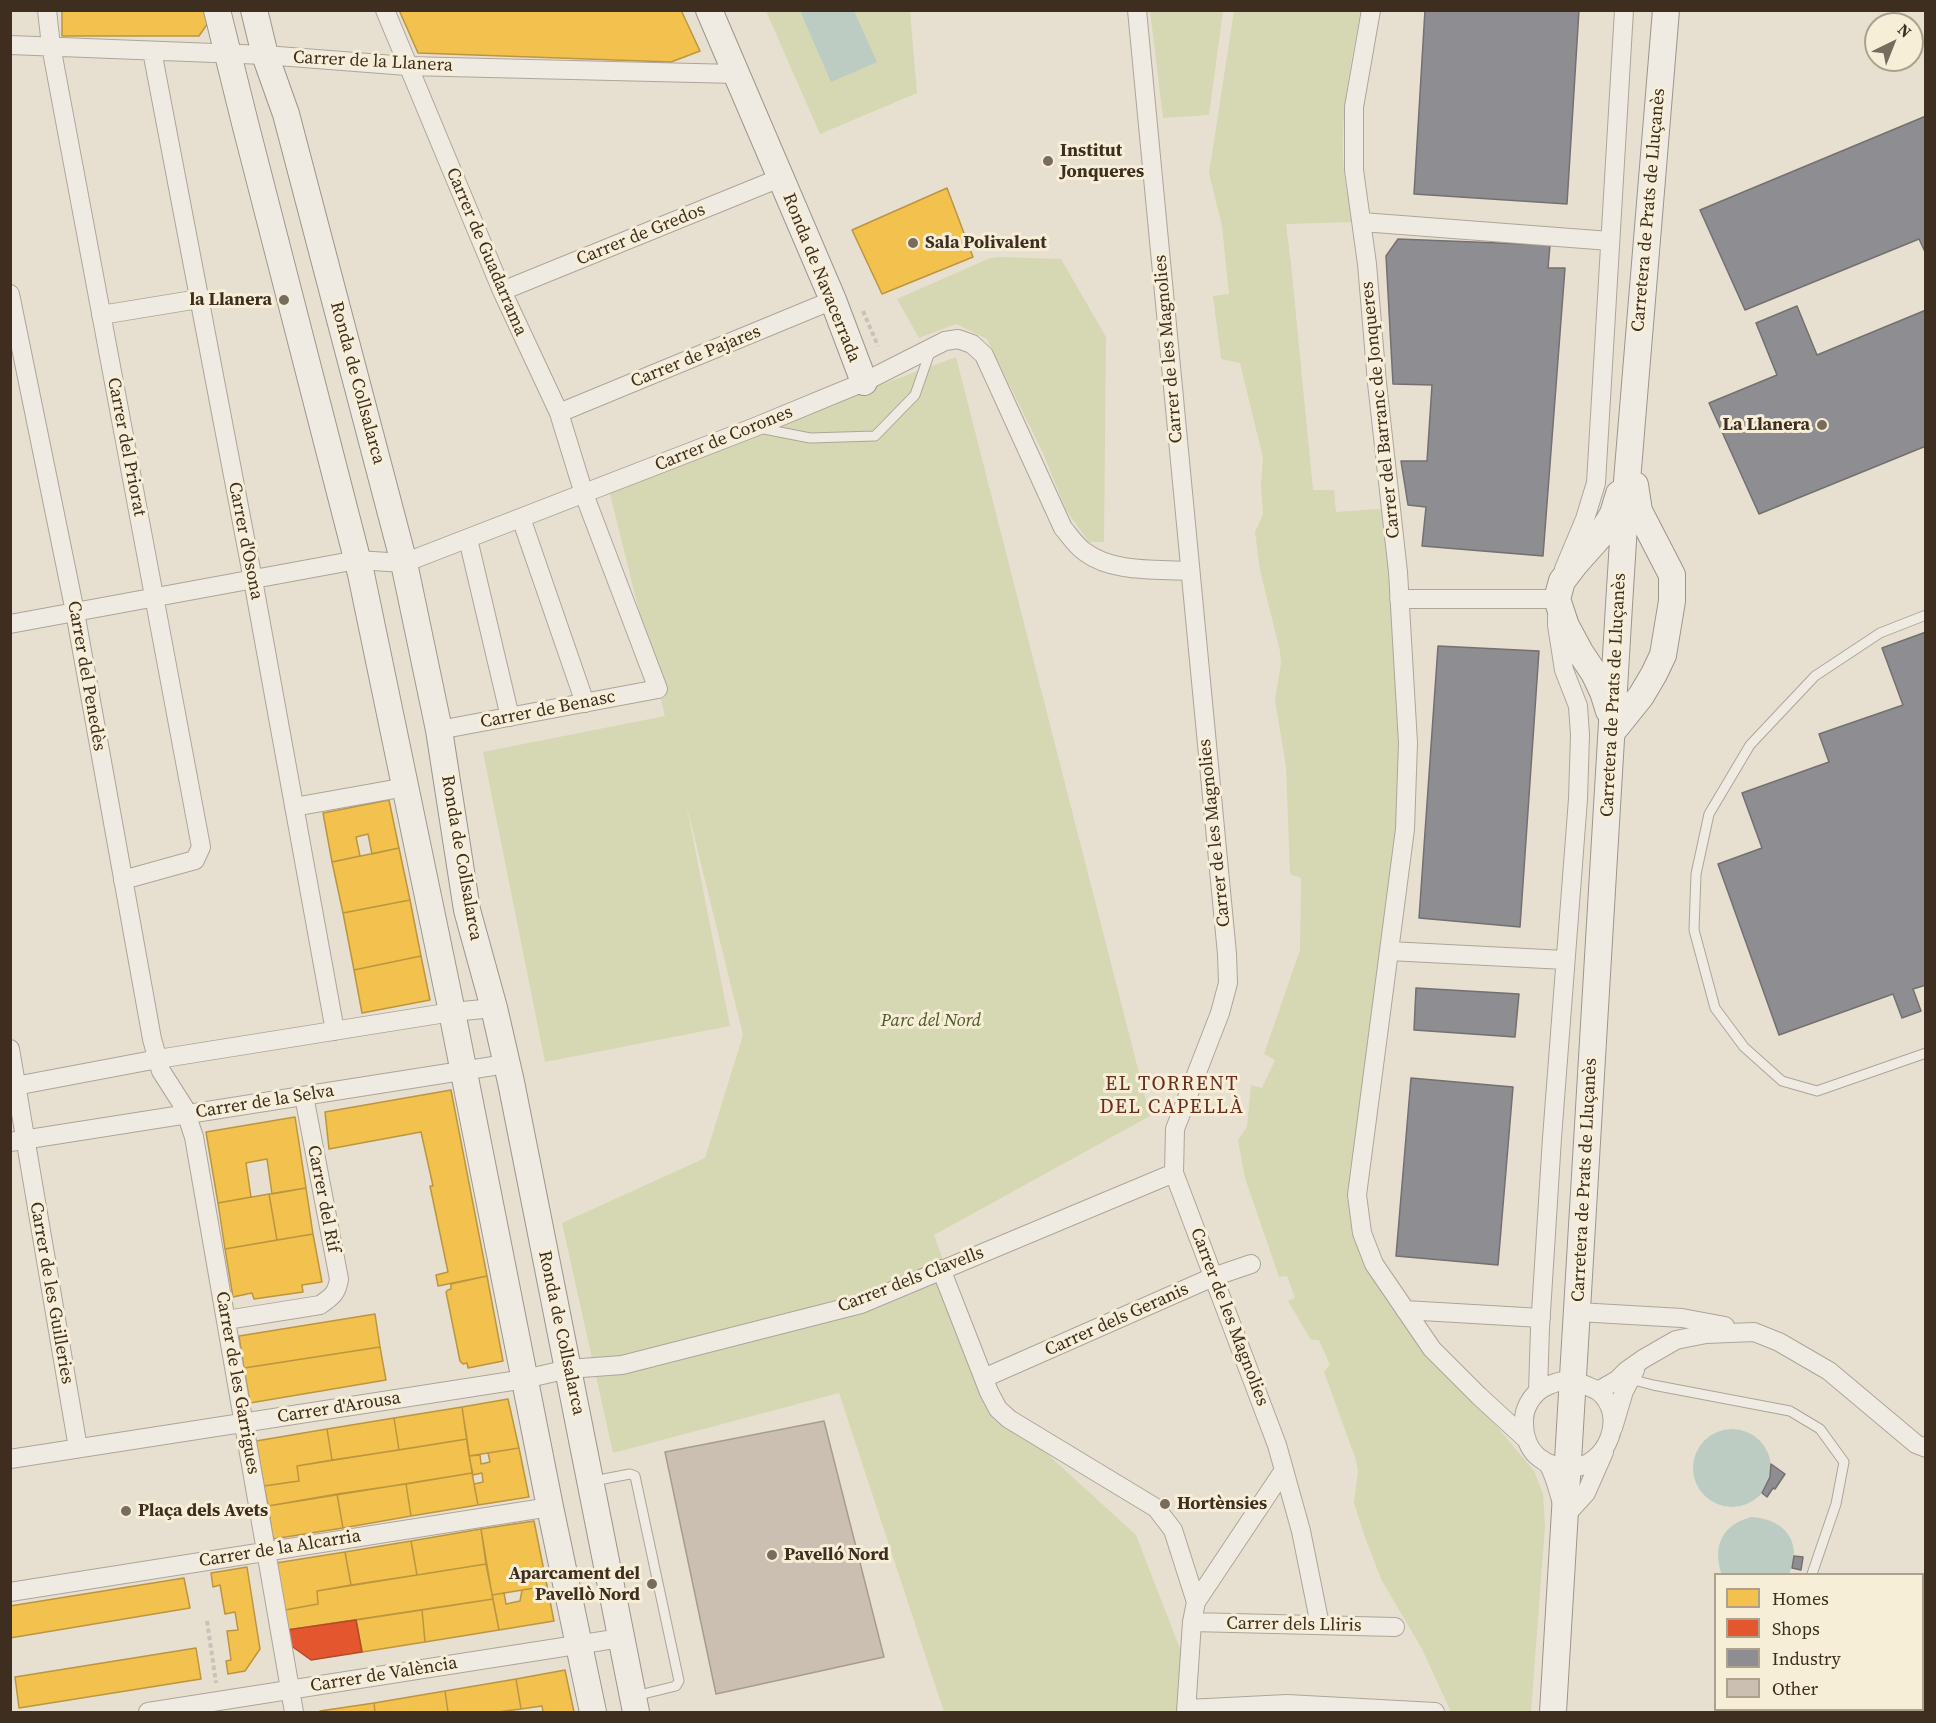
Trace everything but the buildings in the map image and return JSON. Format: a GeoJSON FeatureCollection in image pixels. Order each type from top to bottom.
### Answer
{"type":"FeatureCollection","features":[{"type":"Feature","properties":{"kind":"street","name":"Carrer del Priorat"},"geometry":{"type":"LineString","coordinates":[[47,10],[51,46],[201,847],[195,860],[123,880]]}},
{"type":"Feature","properties":{"kind":"street","name":"Ronda de Collsalarca"},"geometry":{"type":"LineString","coordinates":[[217,10],[357,560],[406,787],[593,1713]]}},
{"type":"Feature","properties":{"kind":"street","name":"Ronda de Collsalarca"},"geometry":{"type":"LineString","coordinates":[[254,10],[265,56],[286,114],[404,562],[439,730],[467,910],[494,1008],[506,1064],[634,1704]]}},
{"type":"Feature","properties":{"kind":"street","name":"Carrer de Guadarrama"},"geometry":{"type":"LineString","coordinates":[[385,10],[502,291],[559,413],[584,494]]}},
{"type":"Feature","properties":{"kind":"street","name":"Ronda de Navacerrada"},"geometry":{"type":"LineString","coordinates":[[709,10],[833,300],[864,382],[945,341],[958,339],[972,344],[984,355],[1063,528],[1085,552],[1104,562],[1128,567],[1189,571]]}},
{"type":"Feature","properties":{"kind":"street","name":"Carrer de les Magnolies"},"geometry":{"type":"LineString","coordinates":[[1137,10],[1228,983],[1220,1013],[1175,1129],[1174,1173],[1277,1445],[1301,1531],[1320,1625]]}},
{"type":"Feature","properties":{"kind":"street","name":"Carrer del Barranc de Jonqueres"},"geometry":{"type":"LineString","coordinates":[[1371,10],[1354,107],[1354,170],[1367,264],[1399,599],[1408,743],[1405,829],[1357,1196],[1362,1233],[1374,1264],[1432,1349],[1527,1440]]}},
{"type":"Feature","properties":{"kind":"street","name":"Carretera de Prats de Lluçanès"},"geometry":{"type":"LineString","coordinates":[[1527,1440],[1525,1412],[1538,1391],[1552,1138],[1578,799],[1580,735],[1578,706],[1564,670],[1557,624],[1557,583],[1585,519],[1596,483],[1624,10]]}},
{"type":"Feature","properties":{"kind":"street","name":"Carretera de Prats de Lluçanès"},"geometry":{"type":"LineString","coordinates":[[1553,1713],[1565,1516],[1558,1466],[1573,1380],[1629,456],[1666,10]]}},
{"type":"Feature","properties":{"kind":"street","name":"Carrer de la Llanera"},"geometry":{"type":"LineString","coordinates":[[10,45],[229,54],[407,66],[736,74]]}},
{"type":"Feature","properties":{"kind":"street","name":"Carrer d'Osona"},"geometry":{"type":"LineString","coordinates":[[152,51],[253,579],[335,1031]]}},
{"type":"Feature","properties":{"kind":"street","name":"Carrer de Gredos"},"geometry":{"type":"LineString","coordinates":[[502,291],[780,178]]}},
{"type":"Feature","properties":{"kind":"street"},"geometry":{"type":"LineString","coordinates":[[1362,222],[1611,241]]}},
{"type":"Feature","properties":{"kind":"street","name":"Carrer del Penedès"},"geometry":{"type":"LineString","coordinates":[[10,294],[18,369],[75,612],[152,1039],[158,1059]]}},
{"type":"Feature","properties":{"kind":"street"},"geometry":{"type":"LineString","coordinates":[[101,315],[199,299]]}},
{"type":"Feature","properties":{"kind":"street","name":"Carrer de Pajares"},"geometry":{"type":"LineString","coordinates":[[559,413],[833,300]]}},
{"type":"Feature","properties":{"kind":"street","name":"Carrer de Corones"},"geometry":{"type":"LineString","coordinates":[[404,562],[755,428],[864,382]]}},
{"type":"Feature","properties":{"kind":"street"},"geometry":{"type":"LineString","coordinates":[[1612,732],[1610,713],[1603,692],[1566,626],[1557,599],[1562,581],[1599,537],[1613,514],[1629,456]]}},
{"type":"Feature","properties":{"kind":"street"},"geometry":{"type":"LineString","coordinates":[[1612,732],[1641,696],[1663,655],[1672,601],[1672,575],[1640,511],[1629,456]]}},
{"type":"Feature","properties":{"kind":"street","name":"Carrer de Benasc"},"geometry":{"type":"LineString","coordinates":[[439,730],[658,689],[584,494]]}},
{"type":"Feature","properties":{"kind":"street"},"geometry":{"type":"LineString","coordinates":[[521,519],[585,703]]}},
{"type":"Feature","properties":{"kind":"street"},"geometry":{"type":"LineString","coordinates":[[1575,564],[1608,539],[1624,534],[1639,539],[1667,564]]}},
{"type":"Feature","properties":{"kind":"street"},"geometry":{"type":"LineString","coordinates":[[468,539],[510,717]]}},
{"type":"Feature","properties":{"kind":"street"},"geometry":{"type":"LineString","coordinates":[[10,624],[357,560],[404,562]]}},
{"type":"Feature","properties":{"kind":"street"},"geometry":{"type":"LineString","coordinates":[[1399,599],[1557,599]]}},
{"type":"Feature","properties":{"kind":"street"},"geometry":{"type":"LineString","coordinates":[[294,807],[406,787]]}},
{"type":"Feature","properties":{"kind":"street"},"geometry":{"type":"LineString","coordinates":[[1389,951],[1565,960]]}},
{"type":"Feature","properties":{"kind":"street"},"geometry":{"type":"LineString","coordinates":[[13,1086],[158,1059],[452,1012],[494,1008]]}},
{"type":"Feature","properties":{"kind":"street","name":"Carrer de les Guilleries"},"geometry":{"type":"LineString","coordinates":[[10,1049],[17,1140],[78,1448]]}},
{"type":"Feature","properties":{"kind":"street","name":"Carrer de les Garrigues"},"geometry":{"type":"LineString","coordinates":[[158,1059],[161,1071],[173,1088],[186,1114],[194,1137],[294,1713]]}},
{"type":"Feature","properties":{"kind":"street","name":"Carrer de la Selva"},"geometry":{"type":"LineString","coordinates":[[17,1140],[506,1064]]}},
{"type":"Feature","properties":{"kind":"street","name":"Carrer del Rif"},"geometry":{"type":"LineString","coordinates":[[226,1320],[320,1305],[330,1299],[338,1289],[339,1279],[304,1096]]}},
{"type":"Feature","properties":{"kind":"street","name":"Carrer dels Clavells"},"geometry":{"type":"LineString","coordinates":[[525,1379],[568,1369],[622,1365],[861,1304],[1174,1173]]}},
{"type":"Feature","properties":{"kind":"street","name":"Carrer dels Geranis"},"geometry":{"type":"LineString","coordinates":[[984,1378],[1213,1277],[1251,1264]]}},
{"type":"Feature","properties":{"kind":"street"},"geometry":{"type":"LineString","coordinates":[[941,1269],[998,1409],[1009,1419],[1156,1508],[1173,1530],[1196,1602]]}},
{"type":"Feature","properties":{"kind":"street"},"geometry":{"type":"LineString","coordinates":[[1405,1310],[1541,1318]]}},
{"type":"Feature","properties":{"kind":"street"},"geometry":{"type":"LineString","coordinates":[[1578,1312],[1682,1318],[1754,1332],[1779,1342],[1829,1371],[1916,1444],[1926,1448]]}},
{"type":"Feature","properties":{"kind":"street"},"geometry":{"type":"LineString","coordinates":[[1598,1391],[1676,1340],[1706,1334],[1754,1332]]}},
{"type":"Feature","properties":{"kind":"street"},"geometry":{"type":"LineString","coordinates":[[1565,1516],[1586,1493],[1609,1441],[1624,1391],[1644,1359]]}},
{"type":"Feature","properties":{"kind":"street","name":"Carrer d'Arousa"},"geometry":{"type":"LineString","coordinates":[[10,1459],[525,1379]]}},
{"type":"Feature","properties":{"kind":"street"},"geometry":{"type":"LineString","coordinates":[[1527,1440],[1535,1454],[1558,1466],[1583,1466],[1596,1459],[1609,1441],[1612,1417],[1606,1401],[1598,1391],[1573,1380],[1554,1382],[1538,1391]]}},
{"type":"Feature","properties":{"kind":"street"},"geometry":{"type":"LineString","coordinates":[[1284,1470],[1196,1602],[1192,1622],[1187,1711],[1287,1704],[1327,1709],[1435,1712]]}},
{"type":"Feature","properties":{"kind":"street","name":"Carrer de la Alcarria"},"geometry":{"type":"LineString","coordinates":[[10,1592],[550,1507]]}},
{"type":"Feature","properties":{"kind":"street","name":"Carrer dels Lliris"},"geometry":{"type":"LineString","coordinates":[[1192,1622],[1395,1627]]}},
{"type":"Feature","properties":{"kind":"street","name":"Carrer de València"},"geometry":{"type":"LineString","coordinates":[[148,1713],[621,1638]]}},
{"type":"Feature","properties":{"kind":"lane"},"geometry":{"type":"LineString","coordinates":[[755,428],[810,438],[875,436],[915,395],[932,346]]}},
{"type":"Feature","properties":{"kind":"lane"},"geometry":{"type":"LineString","coordinates":[[1926,615],[1880,633],[1815,676],[1749,746],[1709,814],[1696,874],[1694,930],[1715,1008],[1744,1047],[1782,1081],[1817,1091],[1926,1053]]}},
{"type":"Feature","properties":{"kind":"lane"},"geometry":{"type":"LineString","coordinates":[[1630,1379],[1790,1411],[1820,1429],[1844,1462],[1836,1504],[1813,1573]]}},
{"type":"Feature","properties":{"kind":"lane"},"geometry":{"type":"LineString","coordinates":[[591,1482],[630,1474],[635,1476],[680,1681],[676,1686],[634,1704]]}},
{"type":"Feature","properties":{"kind":"path"},"geometry":{"type":"LineString","coordinates":[[207,1621],[218,1701]]}},
{"type":"Feature","properties":{"kind":"green space"},"geometry":{"type":"Polygon","coordinates":[[[766,11],[910,11],[917,93],[820,134],[766,11]]]}},
{"type":"Feature","properties":{"kind":"green space"},"geometry":{"type":"Polygon","coordinates":[[[1150,11],[1223,11],[1209,115],[1163,118],[1150,11]]]}},
{"type":"Feature","properties":{"kind":"green space"},"geometry":{"type":"Polygon","coordinates":[[[1234,11],[1361,11],[1349,74],[1343,138],[1345,181],[1353,222],[1286,224],[1313,490],[1334,490],[1336,512],[1391,508],[1408,743],[1362,1233],[1432,1349],[1534,1471],[1543,1493],[1545,1526],[1531,1712],[1451,1712],[1422,1649],[1381,1579],[1354,1503],[1358,1471],[1324,1372],[1330,1365],[1319,1340],[1311,1340],[1288,1301],[1295,1298],[1287,1276],[1279,1277],[1245,1178],[1238,1140],[1247,1127],[1251,1085],[1262,1088],[1275,1060],[1264,1054],[1300,950],[1301,878],[1290,874],[1286,767],[1275,700],[1281,663],[1280,651],[1260,570],[1255,532],[1263,515],[1261,484],[1263,458],[1240,363],[1221,359],[1213,296],[1229,294],[1222,226],[1209,173],[1234,11]]]}},
{"type":"Feature","properties":{"kind":"green space"},"geometry":{"type":"Polygon","coordinates":[[[990,258],[1061,259],[1106,337],[1104,542],[1089,542],[1066,510],[1043,453],[987,339],[956,324],[919,338],[897,299],[990,258]]]}},
{"type":"Feature","properties":{"kind":"green space","name":"Parc del Nord"},"geometry":{"type":"Polygon","coordinates":[[[956,357],[1150,1116],[934,1235],[998,1409],[1136,1535],[1189,1672],[1190,1712],[944,1712],[839,1393],[613,1453],[562,1223],[705,1158],[743,1035],[686,803],[730,1026],[545,1062],[483,752],[665,716],[608,486],[956,357]]]}},
{"type":"Feature","properties":{"kind":"shaded area"},"geometry":{"type":"Polygon","coordinates":[[[807,10],[854,11],[877,62],[831,82],[801,13],[807,10]]]}},
{"type":"Feature","properties":{"kind":"shaded area"},"geometry":{"type":"Polygon","coordinates":[[[1724,1429],[1740,1429],[1754,1435],[1765,1446],[1771,1460],[1771,1476],[1765,1490],[1754,1501],[1740,1507],[1724,1507],[1710,1501],[1699,1490],[1693,1476],[1693,1460],[1699,1446],[1710,1435],[1724,1429]]]}},
{"type":"Feature","properties":{"kind":"shaded area"},"geometry":{"type":"Polygon","coordinates":[[[1751,1517],[1763,1518],[1781,1527],[1788,1534],[1794,1552],[1789,1573],[1721,1573],[1719,1545],[1727,1531],[1751,1517]]]}},
{"type":"Feature","properties":{"kind":"place","name":"Institut Jonqueres"},"geometry":{"type":"Point","coordinates":[1048,161]}},
{"type":"Feature","properties":{"kind":"place","name":"Sala Polivalent"},"geometry":{"type":"Point","coordinates":[913,243]}},
{"type":"Feature","properties":{"kind":"place","name":"la Llanera"},"geometry":{"type":"Point","coordinates":[284,300]}},
{"type":"Feature","properties":{"kind":"place","name":"La Llanera"},"geometry":{"type":"Point","coordinates":[1822,425]}},
{"type":"Feature","properties":{"kind":"place","name":"Hortènsies"},"geometry":{"type":"Point","coordinates":[1165,1504]}},
{"type":"Feature","properties":{"kind":"place","name":"Plaça dels Avets"},"geometry":{"type":"Point","coordinates":[126,1511]}},
{"type":"Feature","properties":{"kind":"place","name":"Pavelló Nord"},"geometry":{"type":"Point","coordinates":[772,1555]}},
{"type":"Feature","properties":{"kind":"place","name":"Aparcament del Pavellò Nord"},"geometry":{"type":"Point","coordinates":[652,1584]}},
{"type":"Feature","properties":{"kind":"district","name":"EL TORRENT DEL CAPELLÀ"},"geometry":{"type":"Point","coordinates":[1172,1096]}}]}
